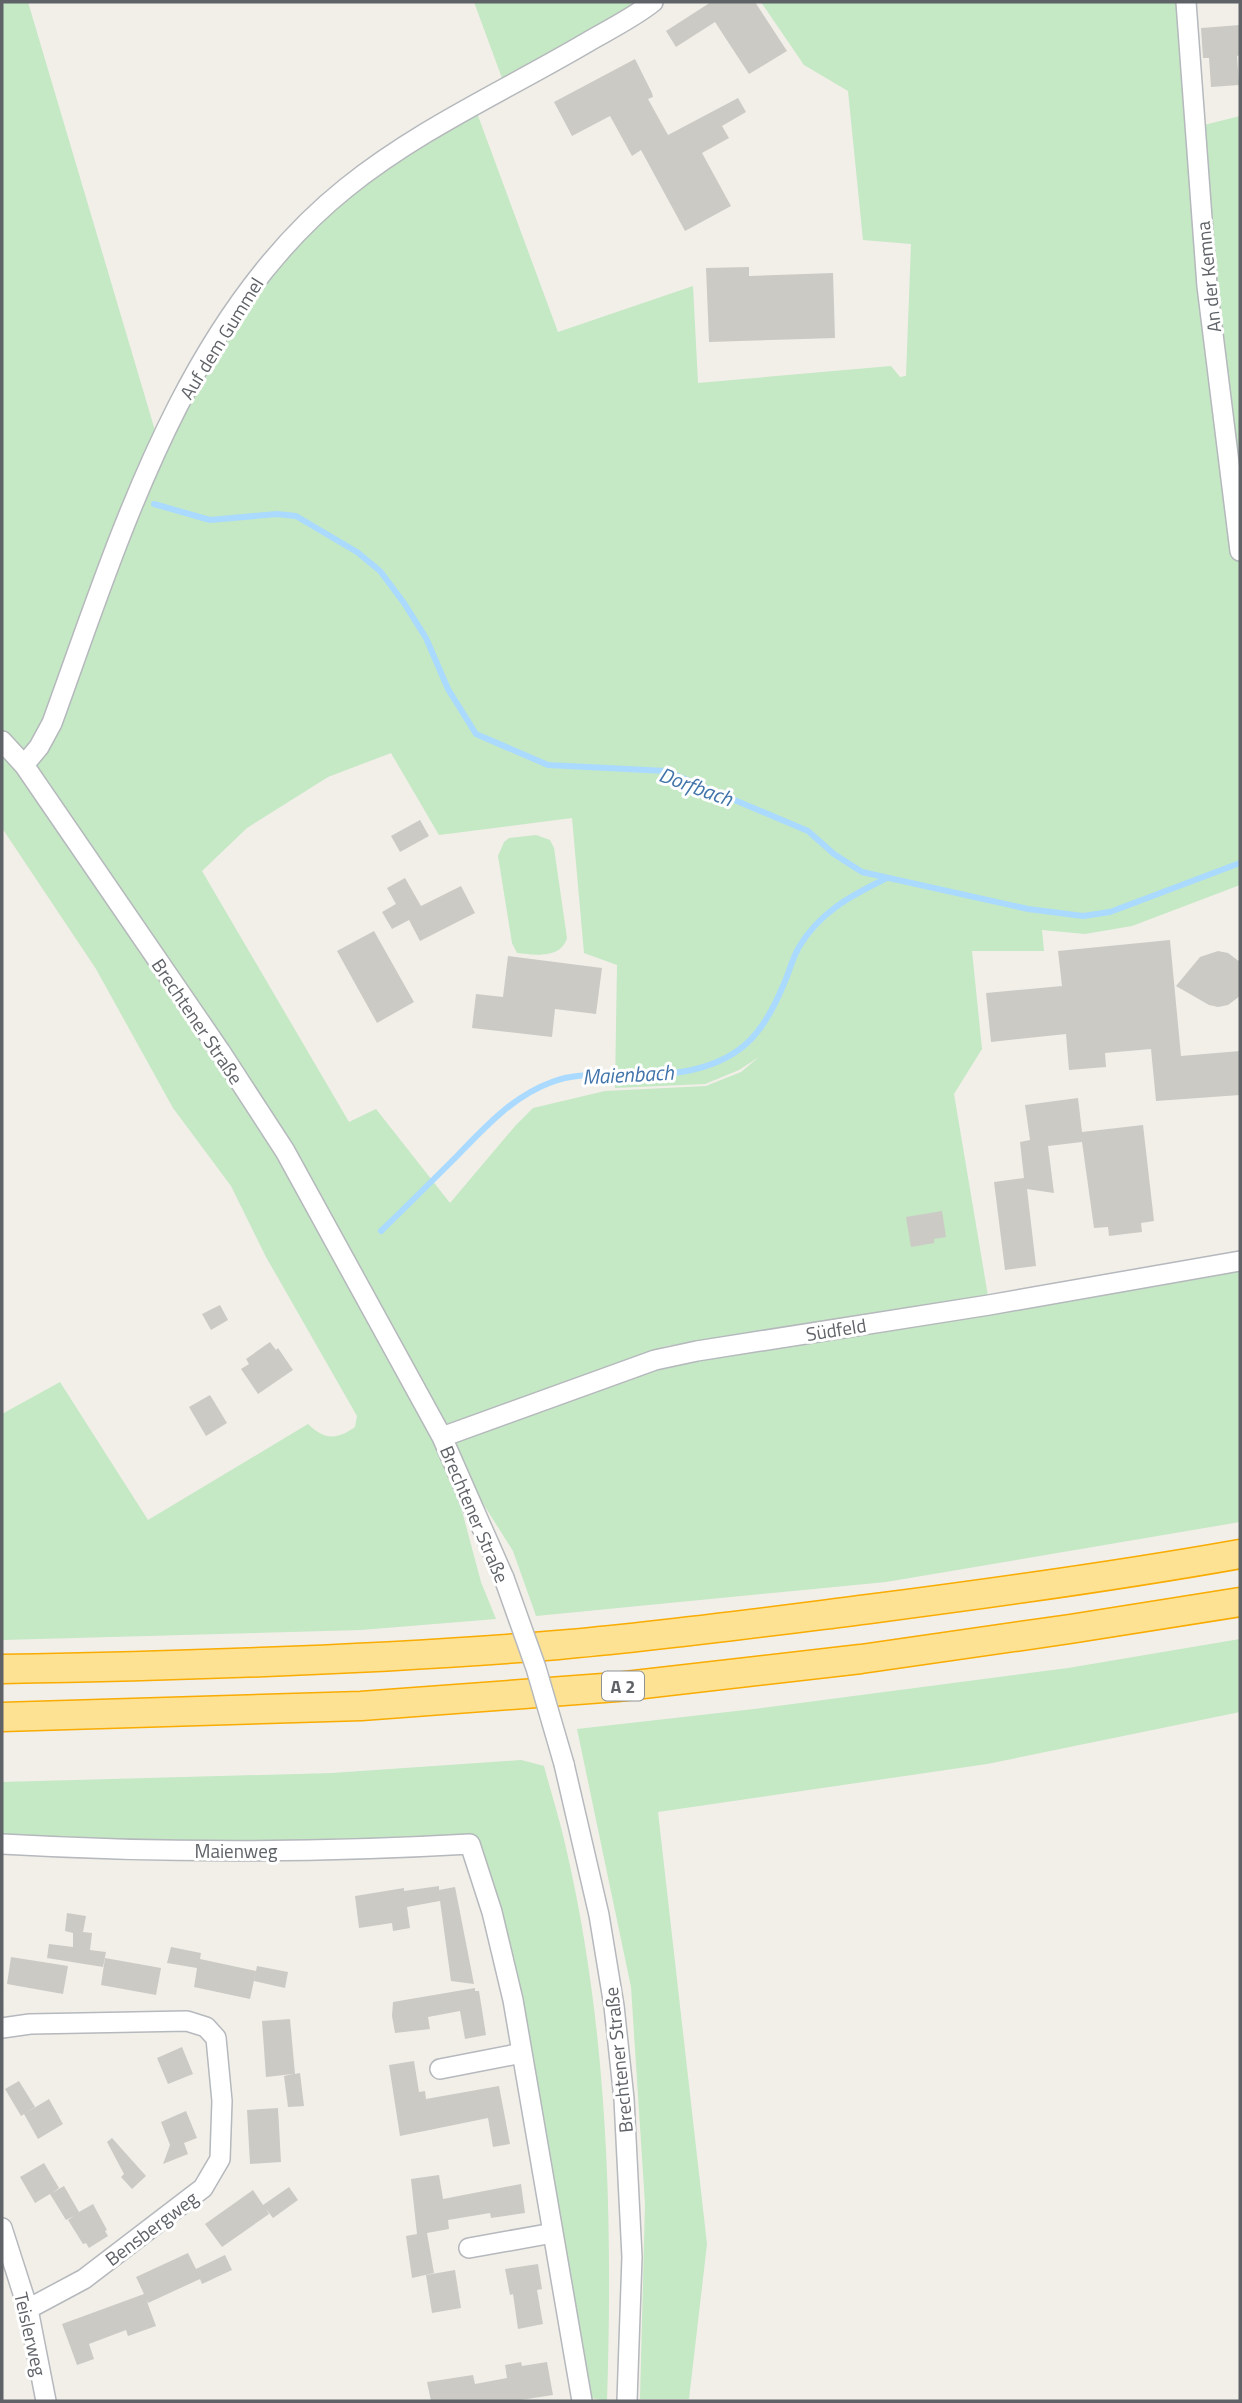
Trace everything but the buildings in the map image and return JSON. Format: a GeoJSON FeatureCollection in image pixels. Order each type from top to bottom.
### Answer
{"type":"FeatureCollection","features":[{"type":"Feature","properties":{"kind":"highway"},"geometry":{"type":"LineString","coordinates":[[2,1669],[258,1664],[559,1645],[962,1597],[1144,1572],[1240,1554]]}},
{"type":"Feature","properties":{"kind":"highway","name":"A 2"},"geometry":{"type":"LineString","coordinates":[[2,1717],[361,1706],[617,1687],[874,1657],[1240,1601]]}},
{"type":"Feature","properties":{"kind":"street","name":"Auf dem Gummel"},"geometry":{"type":"LineString","coordinates":[[23,765],[39,747],[52,723],[114,551],[160,445],[204,360],[235,308],[257,278],[284,247],[346,188],[402,148],[653,2]]}},
{"type":"Feature","properties":{"kind":"street","name":"An der Kemna"},"geometry":{"type":"LineString","coordinates":[[1186,2],[1207,286],[1240,551]]}},
{"type":"Feature","properties":{"kind":"street","name":"Brechtener Straße"},"geometry":{"type":"LineString","coordinates":[[2,741],[23,765],[220,1051],[285,1151],[442,1437],[504,1578],[536,1668],[564,1764],[599,1915],[614,2006],[624,2099],[632,2257],[627,2401]]}},
{"type":"Feature","properties":{"kind":"street","name":"Südfeld"},"geometry":{"type":"LineString","coordinates":[[442,1437],[655,1360],[1240,1261]]}},
{"type":"Feature","properties":{"kind":"street","name":"Maienweg"},"geometry":{"type":"LineString","coordinates":[[2,1843],[114,1850],[385,1849],[470,1844],[492,1912],[513,2000],[522,2053]]}},
{"type":"Feature","properties":{"kind":"street","name":"Bensbergweg"},"geometry":{"type":"LineString","coordinates":[[2,2028],[30,2024],[187,2021],[206,2028],[216,2038],[222,2101],[220,2160],[203,2188],[84,2279],[28,2309]]}},
{"type":"Feature","properties":{"kind":"street"},"geometry":{"type":"LineString","coordinates":[[440,2069],[522,2053],[582,2401]]}},
{"type":"Feature","properties":{"kind":"street","name":"Teislerweg"},"geometry":{"type":"LineString","coordinates":[[2,2228],[28,2309],[46,2401]]}},
{"type":"Feature","properties":{"kind":"street"},"geometry":{"type":"LineString","coordinates":[[469,2248],[553,2233]]}},
{"type":"Feature","properties":{"kind":"green space"},"geometry":{"type":"Polygon","coordinates":[[[2,2],[28,2],[159,444],[204,360],[316,216],[474,105],[558,332],[693,286],[698,383],[891,366],[900,377],[906,376],[911,244],[863,240],[848,91],[804,65],[761,2],[1186,2],[1196,127],[1240,116],[1240,885],[1132,926],[1085,934],[1042,930],[1044,951],[972,951],[982,1049],[954,1094],[989,1302],[666,1346],[455,1432],[655,1367],[1240,1270],[1240,1522],[886,1582],[536,1616],[513,1551],[443,1440],[481,1582],[496,1619],[361,1630],[2,1640],[2,1414],[60,1382],[148,1520],[308,1424],[320,1433],[336,1436],[355,1427],[357,1416],[266,1257],[231,1186],[173,1108],[96,969],[2,828],[2,2]],[[391,753],[328,777],[247,828],[202,871],[349,1122],[376,1109],[450,1203],[533,1108],[605,1091],[706,1086],[741,1072],[759,1057],[739,1070],[705,1084],[615,1088],[617,965],[584,953],[572,818],[439,835],[391,753]]]}},
{"type":"Feature","properties":{"kind":"green space"},"geometry":{"type":"Polygon","coordinates":[[[474,2],[653,2],[506,89],[474,2]]]}},
{"type":"Feature","properties":{"kind":"green space"},"geometry":{"type":"Polygon","coordinates":[[[536,835],[550,840],[554,848],[567,938],[564,945],[553,953],[539,955],[517,953],[512,943],[498,856],[504,842],[509,838],[536,835]]]}},
{"type":"Feature","properties":{"kind":"green space"},"geometry":{"type":"Polygon","coordinates":[[[1240,1639],[1240,1712],[987,1764],[658,1812],[707,2244],[689,2399],[640,2399],[645,2204],[631,1987],[577,1729],[1068,1668],[1240,1639]]]}},
{"type":"Feature","properties":{"kind":"green space"},"geometry":{"type":"Polygon","coordinates":[[[521,1760],[544,1766],[566,1848],[591,1985],[599,2054],[608,2192],[607,2401],[581,2396],[553,2233],[470,1844],[2,1844],[2,1782],[332,1773],[521,1760]]]}},
{"type":"Feature","properties":{"kind":"waterway","name":"Dorfbach"},"geometry":{"type":"LineString","coordinates":[[154,504],[210,520],[277,514],[296,516],[357,552],[380,571],[404,603],[426,638],[448,689],[476,734],[548,765],[666,771],[808,831],[834,854],[862,872],[1028,909],[1083,916],[1110,912],[1240,863]]}},
{"type":"Feature","properties":{"kind":"waterway","name":"Maienbach"},"geometry":{"type":"LineString","coordinates":[[381,1231],[489,1124],[512,1104],[538,1088],[575,1076],[684,1072],[701,1068],[732,1054],[746,1044],[763,1025],[797,952],[816,924],[848,899],[885,879]]}}]}
